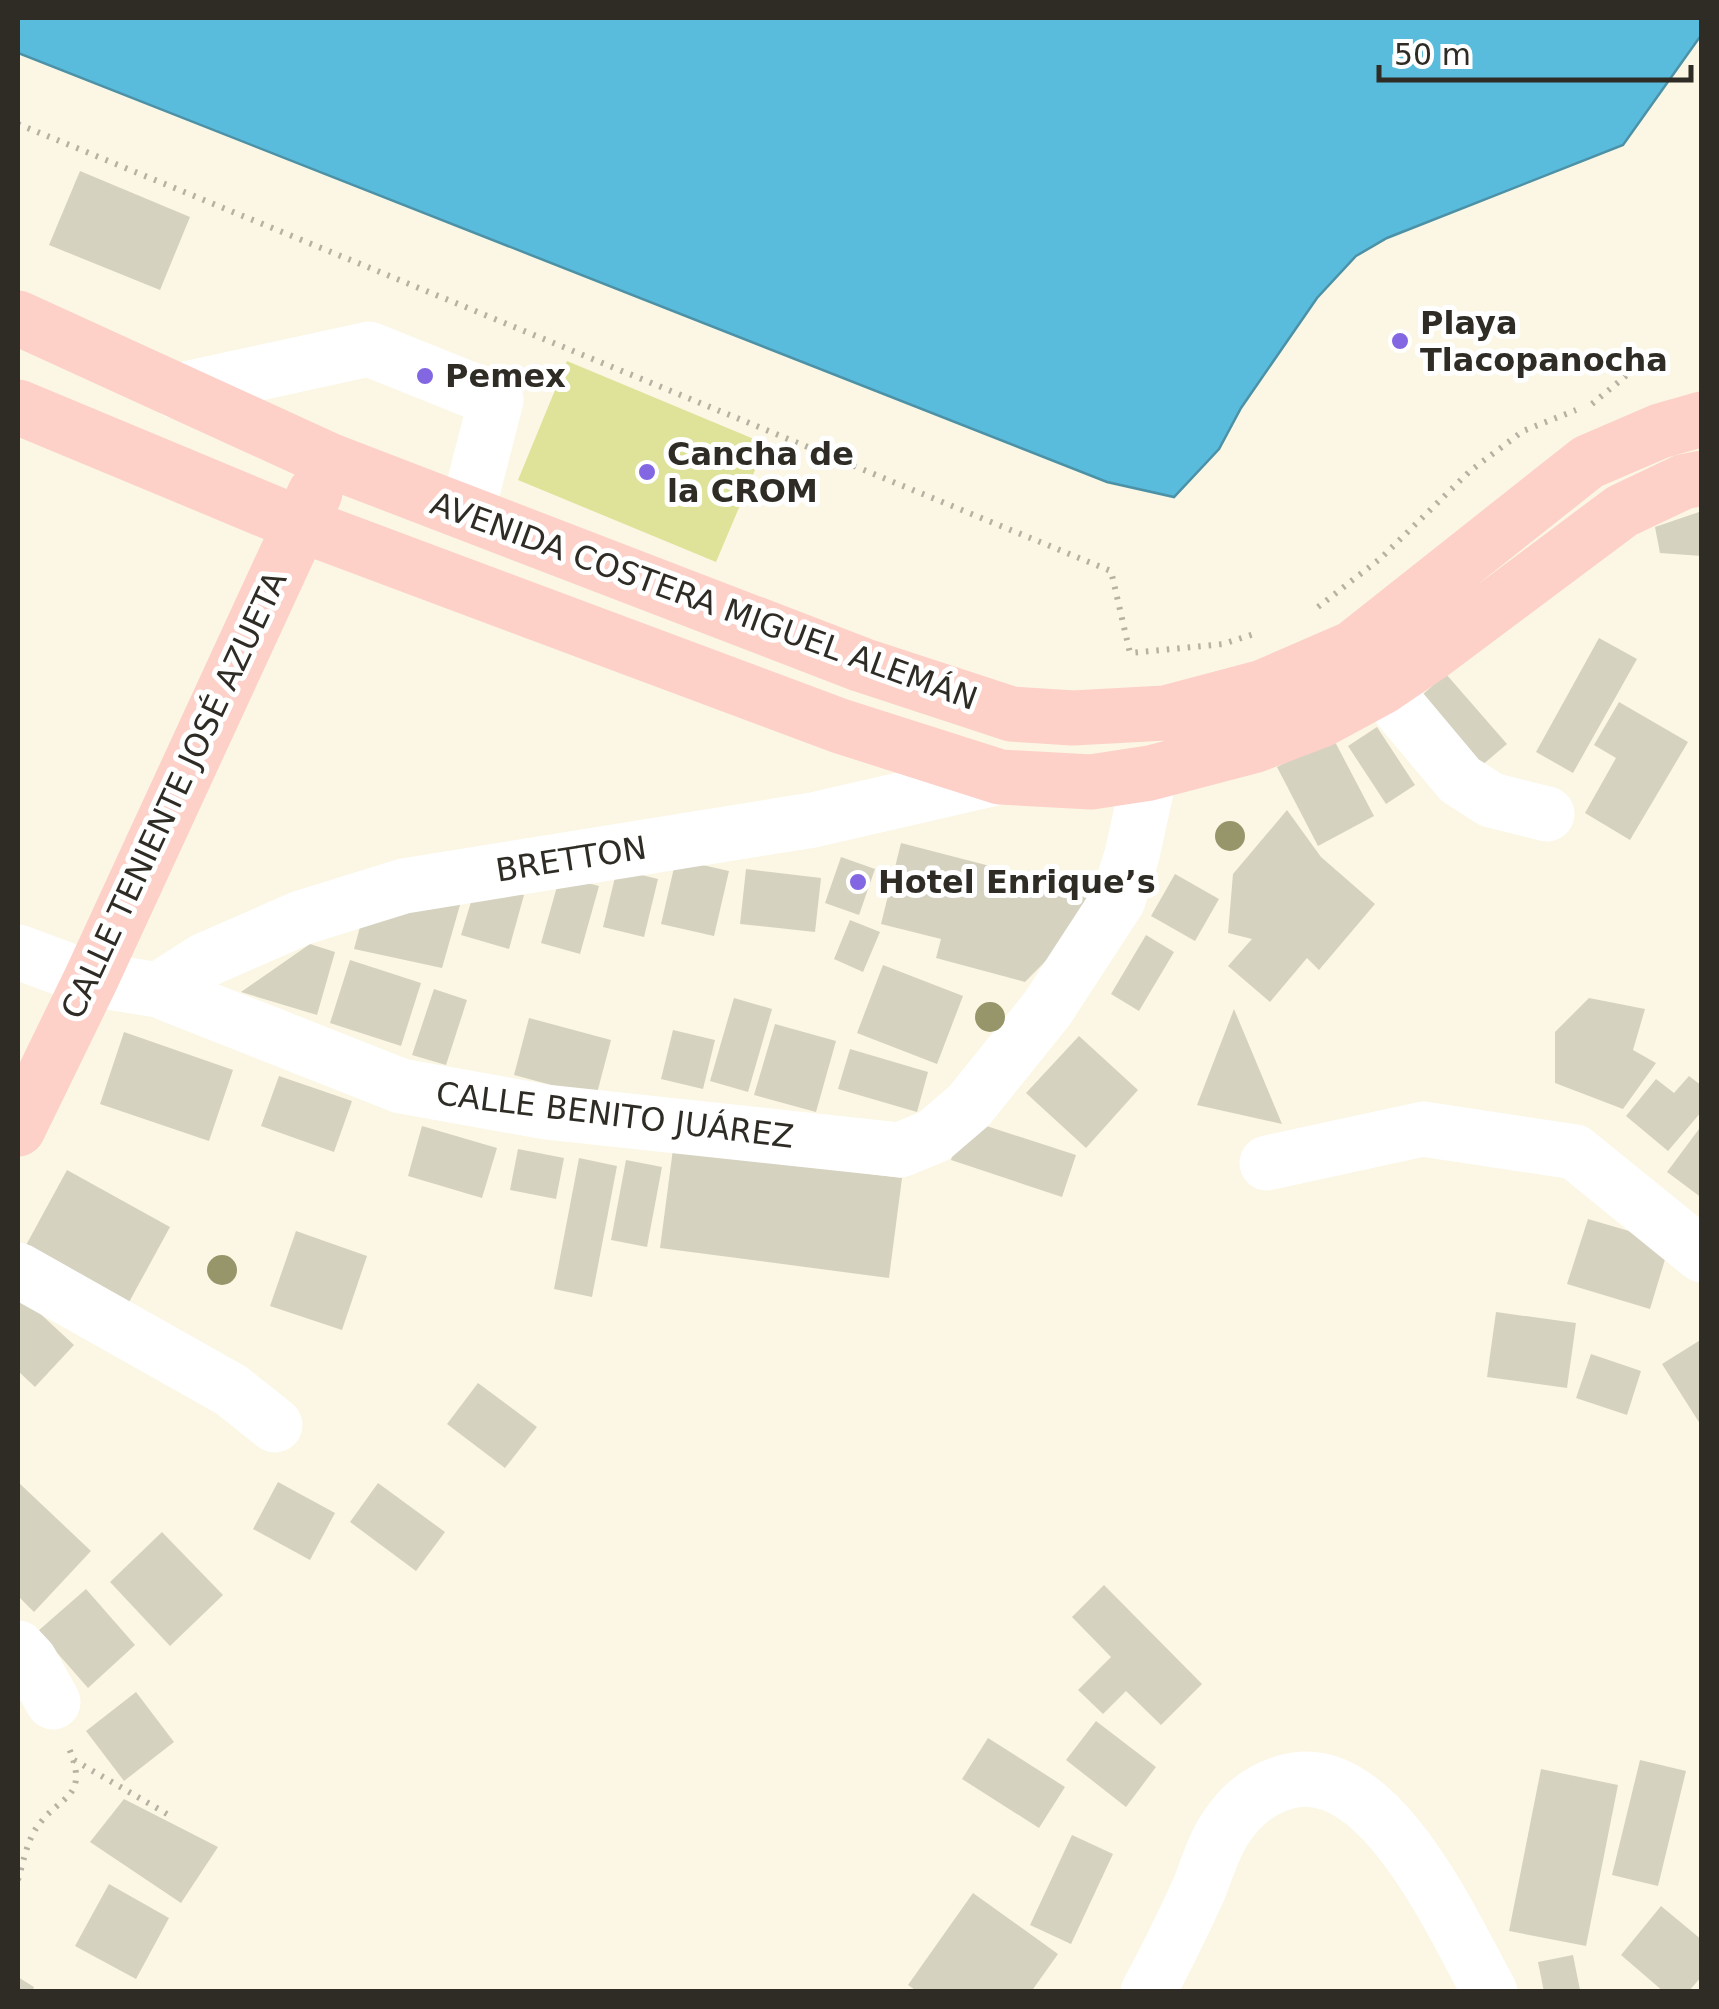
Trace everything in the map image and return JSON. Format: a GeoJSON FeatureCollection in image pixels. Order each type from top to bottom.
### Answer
{"type":"FeatureCollection","features":[{"type":"Feature","properties":{"kind":"main road","name":"AVENIDA COSTERA MIGUEL ALEMÁN"},"geometry":{"type":"LineString","coordinates":[[18,318],[330,462],[862,665],[1011,714],[1073,718],[1166,713],[1263,687],[1354,648],[1588,462],[1660,431],[1702,419]]}},
{"type":"Feature","properties":{"kind":"main road","name":"AVENIDA COSTERA MIGUEL ALEMÁN"},"geometry":{"type":"LineString","coordinates":[[18,408],[299,524],[840,726],[1000,777],[1090,782],[1150,773],[1253,746],[1322,720],[1382,687],[1622,512],[1683,482],[1702,478]]}},
{"type":"Feature","properties":{"kind":"main road","name":"CALLE TENIENTE JOSÉ AZUETA"},"geometry":{"type":"LineString","coordinates":[[18,1129],[330,462]]}},
{"type":"Feature","properties":{"kind":"street"},"geometry":{"type":"LineString","coordinates":[[176,391],[369,349],[496,400],[467,513]]}},
{"type":"Feature","properties":{"kind":"street"},"geometry":{"type":"LineString","coordinates":[[1382,687],[1460,780],[1491,800],[1547,814]]}},
{"type":"Feature","properties":{"kind":"street","name":"CALLE BENITO JUÁREZ"},"geometry":{"type":"LineString","coordinates":[[18,952],[91,979],[158,990],[401,1086],[546,1112],[900,1150],[934,1136],[969,1106],[1047,1009],[1118,900],[1150,773]]}},
{"type":"Feature","properties":{"kind":"street","name":"BRETTON"},"geometry":{"type":"LineString","coordinates":[[158,990],[203,961],[301,918],[404,886],[814,820],[1000,777]]}},
{"type":"Feature","properties":{"kind":"street"},"geometry":{"type":"LineString","coordinates":[[1266,1163],[1423,1129],[1575,1152],[1702,1255]]}},
{"type":"Feature","properties":{"kind":"street"},"geometry":{"type":"LineString","coordinates":[[18,1270],[231,1390],[275,1425]]}},
{"type":"Feature","properties":{"kind":"street"},"geometry":{"type":"LineString","coordinates":[[18,1648],[30,1661],[52,1702]]}},
{"type":"Feature","properties":{"kind":"street"},"geometry":{"type":"LineString","coordinates":[[1148,1992],[1188,1914],[1225,1828],[1246,1804],[1270,1787],[1295,1779],[1318,1778],[1346,1790],[1384,1820],[1420,1866],[1490,1992]]}},
{"type":"Feature","properties":{"kind":"path"},"geometry":{"type":"LineString","coordinates":[[18,124],[1111,572],[1130,653],[1222,644],[1272,628]]}},
{"type":"Feature","properties":{"kind":"path"},"geometry":{"type":"LineString","coordinates":[[1305,618],[1381,558],[1470,471],[1522,431],[1594,403],[1634,369]]}},
{"type":"Feature","properties":{"kind":"path"},"geometry":{"type":"LineString","coordinates":[[18,1880],[34,1830],[73,1790],[74,1760],[52,1702]]}},
{"type":"Feature","properties":{"kind":"path"},"geometry":{"type":"LineString","coordinates":[[74,1760],[167,1814]]}},
{"type":"Feature","properties":{"kind":"green space"},"geometry":{"type":"Polygon","coordinates":[[[567,361],[766,444],[716,562],[518,480],[567,361]]]}},
{"type":"Feature","properties":{"kind":"water"},"geometry":{"type":"Polygon","coordinates":[[[18,18],[1701,18],[1702,34],[1623,145],[1387,238],[1356,256],[1317,298],[1241,408],[1219,449],[1174,497],[1107,482],[18,53],[18,18]]]}},
{"type":"Feature","properties":{"kind":"building"},"geometry":{"type":"Polygon","coordinates":[[[80,171],[190,217],[160,290],[49,245],[80,171]]]}},
{"type":"Feature","properties":{"kind":"building"},"geometry":{"type":"Polygon","coordinates":[[[1702,511],[1702,556],[1660,553],[1655,527],[1702,511]]]}},
{"type":"Feature","properties":{"kind":"building"},"geometry":{"type":"Polygon","coordinates":[[[1599,638],[1637,659],[1573,773],[1536,752],[1599,638]]]}},
{"type":"Feature","properties":{"kind":"building"},"geometry":{"type":"Polygon","coordinates":[[[1446,674],[1507,744],[1474,772],[1414,702],[1446,674]]]}},
{"type":"Feature","properties":{"kind":"building"},"geometry":{"type":"Polygon","coordinates":[[[1619,702],[1688,742],[1630,840],[1585,813],[1616,758],[1594,745],[1619,702]]]}},
{"type":"Feature","properties":{"kind":"building"},"geometry":{"type":"Polygon","coordinates":[[[1377,727],[1415,785],[1386,804],[1348,746],[1377,727]]]}},
{"type":"Feature","properties":{"kind":"building"},"geometry":{"type":"Polygon","coordinates":[[[1333,738],[1374,816],[1318,846],[1277,767],[1333,738]]]}},
{"type":"Feature","properties":{"kind":"building"},"geometry":{"type":"Polygon","coordinates":[[[1287,810],[1321,857],[1375,904],[1319,970],[1307,958],[1270,1002],[1228,966],[1252,939],[1228,933],[1233,874],[1287,810]]]}},
{"type":"Feature","properties":{"kind":"building"},"geometry":{"type":"Polygon","coordinates":[[[901,843],[1021,874],[1096,885],[1088,918],[1025,982],[936,958],[941,939],[881,924],[901,843]]]}},
{"type":"Feature","properties":{"kind":"building"},"geometry":{"type":"Polygon","coordinates":[[[841,857],[875,869],[859,915],[825,903],[841,857]]]}},
{"type":"Feature","properties":{"kind":"building"},"geometry":{"type":"Polygon","coordinates":[[[676,859],[729,871],[714,936],[661,924],[676,859]]]}},
{"type":"Feature","properties":{"kind":"building"},"geometry":{"type":"Polygon","coordinates":[[[617,869],[658,879],[644,937],[603,927],[617,869]]]}},
{"type":"Feature","properties":{"kind":"building"},"geometry":{"type":"Polygon","coordinates":[[[746,869],[821,878],[815,932],[740,924],[746,869]]]}},
{"type":"Feature","properties":{"kind":"building"},"geometry":{"type":"Polygon","coordinates":[[[1175,874],[1219,899],[1195,941],[1151,916],[1175,874]]]}},
{"type":"Feature","properties":{"kind":"building"},"geometry":{"type":"Polygon","coordinates":[[[560,876],[599,886],[580,954],[541,943],[560,876]]]}},
{"type":"Feature","properties":{"kind":"building"},"geometry":{"type":"Polygon","coordinates":[[[477,882],[524,895],[509,949],[461,935],[477,882]]]}},
{"type":"Feature","properties":{"kind":"building"},"geometry":{"type":"Polygon","coordinates":[[[464,891],[442,968],[354,949],[364,912],[464,891]]]}},
{"type":"Feature","properties":{"kind":"building"},"geometry":{"type":"Polygon","coordinates":[[[850,920],[880,932],[863,972],[834,959],[850,920]]]}},
{"type":"Feature","properties":{"kind":"building"},"geometry":{"type":"Polygon","coordinates":[[[1146,935],[1174,952],[1139,1011],[1111,994],[1146,935]]]}},
{"type":"Feature","properties":{"kind":"building"},"geometry":{"type":"Polygon","coordinates":[[[310,944],[335,952],[317,1015],[241,992],[310,944]]]}},
{"type":"Feature","properties":{"kind":"building"},"geometry":{"type":"Polygon","coordinates":[[[350,960],[421,983],[401,1046],[330,1023],[350,960]]]}},
{"type":"Feature","properties":{"kind":"building"},"geometry":{"type":"Polygon","coordinates":[[[883,965],[963,996],[937,1064],[857,1033],[883,965]]]}},
{"type":"Feature","properties":{"kind":"building"},"geometry":{"type":"Polygon","coordinates":[[[434,989],[467,1000],[446,1065],[412,1055],[434,989]]]}},
{"type":"Feature","properties":{"kind":"building"},"geometry":{"type":"Polygon","coordinates":[[[734,998],[772,1009],[748,1092],[710,1081],[734,998]]]}},
{"type":"Feature","properties":{"kind":"building"},"geometry":{"type":"Polygon","coordinates":[[[1589,998],[1645,1009],[1633,1050],[1656,1063],[1623,1109],[1555,1083],[1555,1032],[1589,998]]]}},
{"type":"Feature","properties":{"kind":"building"},"geometry":{"type":"Polygon","coordinates":[[[1234,1009],[1282,1124],[1197,1105],[1234,1009]]]}},
{"type":"Feature","properties":{"kind":"building"},"geometry":{"type":"Polygon","coordinates":[[[529,1018],[611,1040],[596,1097],[514,1075],[529,1018]]]}},
{"type":"Feature","properties":{"kind":"building"},"geometry":{"type":"Polygon","coordinates":[[[775,1024],[836,1041],[816,1112],[754,1095],[775,1024]]]}},
{"type":"Feature","properties":{"kind":"building"},"geometry":{"type":"Polygon","coordinates":[[[673,1030],[715,1040],[703,1089],[661,1079],[673,1030]]]}},
{"type":"Feature","properties":{"kind":"building"},"geometry":{"type":"Polygon","coordinates":[[[124,1032],[233,1070],[209,1141],[100,1104],[124,1032]]]}},
{"type":"Feature","properties":{"kind":"building"},"geometry":{"type":"Polygon","coordinates":[[[1079,1036],[1138,1090],[1086,1148],[1026,1093],[1079,1036]]]}},
{"type":"Feature","properties":{"kind":"building"},"geometry":{"type":"Polygon","coordinates":[[[850,1049],[928,1072],[917,1112],[838,1089],[850,1049]]]}},
{"type":"Feature","properties":{"kind":"building"},"geometry":{"type":"Polygon","coordinates":[[[279,1076],[352,1101],[334,1152],[261,1126],[279,1076]]]}},
{"type":"Feature","properties":{"kind":"building"},"geometry":{"type":"Polygon","coordinates":[[[1689,1076],[1702,1086],[1702,1111],[1668,1151],[1626,1116],[1656,1079],[1674,1093],[1689,1076]]]}},
{"type":"Feature","properties":{"kind":"building"},"geometry":{"type":"Polygon","coordinates":[[[965,1119],[1076,1155],[1062,1197],[951,1160],[965,1119]]]}},
{"type":"Feature","properties":{"kind":"building"},"geometry":{"type":"Polygon","coordinates":[[[1702,1125],[1702,1198],[1667,1172],[1702,1125]]]}},
{"type":"Feature","properties":{"kind":"building"},"geometry":{"type":"Polygon","coordinates":[[[422,1126],[497,1148],[482,1198],[408,1176],[422,1126]]]}},
{"type":"Feature","properties":{"kind":"building"},"geometry":{"type":"Polygon","coordinates":[[[518,1149],[564,1158],[556,1199],[510,1190],[518,1149]]]}},
{"type":"Feature","properties":{"kind":"building"},"geometry":{"type":"Polygon","coordinates":[[[673,1149],[902,1178],[889,1278],[660,1248],[673,1149]]]}},
{"type":"Feature","properties":{"kind":"building"},"geometry":{"type":"Polygon","coordinates":[[[579,1158],[617,1166],[592,1297],[554,1289],[579,1158]]]}},
{"type":"Feature","properties":{"kind":"building"},"geometry":{"type":"Polygon","coordinates":[[[626,1160],[662,1167],[647,1247],[611,1240],[626,1160]]]}},
{"type":"Feature","properties":{"kind":"building"},"geometry":{"type":"Polygon","coordinates":[[[67,1170],[170,1227],[122,1315],[19,1258],[67,1170]]]}},
{"type":"Feature","properties":{"kind":"building"},"geometry":{"type":"Polygon","coordinates":[[[1588,1219],[1670,1243],[1650,1309],[1567,1284],[1588,1219]]]}},
{"type":"Feature","properties":{"kind":"building"},"geometry":{"type":"Polygon","coordinates":[[[296,1231],[367,1256],[342,1330],[270,1306],[296,1231]]]}},
{"type":"Feature","properties":{"kind":"building"},"geometry":{"type":"Polygon","coordinates":[[[18,1293],[74,1345],[35,1387],[18,1371],[18,1293]]]}},
{"type":"Feature","properties":{"kind":"building"},"geometry":{"type":"Polygon","coordinates":[[[1496,1312],[1576,1323],[1567,1388],[1487,1377],[1496,1312]]]}},
{"type":"Feature","properties":{"kind":"building"},"geometry":{"type":"Polygon","coordinates":[[[1702,1339],[1702,1427],[1662,1364],[1702,1339]]]}},
{"type":"Feature","properties":{"kind":"building"},"geometry":{"type":"Polygon","coordinates":[[[1591,1354],[1641,1371],[1627,1415],[1576,1398],[1591,1354]]]}},
{"type":"Feature","properties":{"kind":"building"},"geometry":{"type":"Polygon","coordinates":[[[478,1383],[537,1427],[505,1468],[447,1424],[478,1383]]]}},
{"type":"Feature","properties":{"kind":"building"},"geometry":{"type":"Polygon","coordinates":[[[18,1482],[91,1551],[34,1612],[18,1596],[18,1482]]]}},
{"type":"Feature","properties":{"kind":"building"},"geometry":{"type":"Polygon","coordinates":[[[278,1482],[335,1513],[310,1560],[253,1529],[278,1482]]]}},
{"type":"Feature","properties":{"kind":"building"},"geometry":{"type":"Polygon","coordinates":[[[378,1483],[445,1532],[416,1571],[350,1522],[378,1483]]]}},
{"type":"Feature","properties":{"kind":"building"},"geometry":{"type":"Polygon","coordinates":[[[162,1532],[223,1595],[170,1646],[110,1582],[162,1532]]]}},
{"type":"Feature","properties":{"kind":"building"},"geometry":{"type":"Polygon","coordinates":[[[1104,1585],[1202,1684],[1161,1725],[1126,1691],[1103,1714],[1078,1690],[1111,1657],[1072,1617],[1104,1585]]]}},
{"type":"Feature","properties":{"kind":"building"},"geometry":{"type":"Polygon","coordinates":[[[86,1589],[135,1645],[88,1688],[38,1631],[86,1589]]]}},
{"type":"Feature","properties":{"kind":"building"},"geometry":{"type":"Polygon","coordinates":[[[136,1692],[174,1742],[124,1781],[86,1731],[136,1692]]]}},
{"type":"Feature","properties":{"kind":"building"},"geometry":{"type":"Polygon","coordinates":[[[1096,1721],[1156,1767],[1126,1807],[1066,1760],[1096,1721]]]}},
{"type":"Feature","properties":{"kind":"building"},"geometry":{"type":"Polygon","coordinates":[[[988,1738],[1065,1787],[1039,1828],[962,1779],[988,1738]]]}},
{"type":"Feature","properties":{"kind":"building"},"geometry":{"type":"Polygon","coordinates":[[[1640,1760],[1686,1771],[1658,1886],[1612,1875],[1640,1760]]]}},
{"type":"Feature","properties":{"kind":"building"},"geometry":{"type":"Polygon","coordinates":[[[1541,1769],[1618,1785],[1586,1946],[1509,1931],[1541,1769]]]}},
{"type":"Feature","properties":{"kind":"building"},"geometry":{"type":"Polygon","coordinates":[[[124,1799],[218,1847],[181,1903],[90,1842],[124,1799]]]}},
{"type":"Feature","properties":{"kind":"building"},"geometry":{"type":"Polygon","coordinates":[[[1072,1835],[1113,1854],[1071,1944],[1030,1925],[1072,1835]]]}},
{"type":"Feature","properties":{"kind":"building"},"geometry":{"type":"Polygon","coordinates":[[[109,1884],[169,1918],[136,1979],[75,1946],[109,1884]]]}},
{"type":"Feature","properties":{"kind":"building"},"geometry":{"type":"Polygon","coordinates":[[[973,1893],[1058,1954],[1031,1992],[918,1992],[908,1985],[973,1893]]]}},
{"type":"Feature","properties":{"kind":"building"},"geometry":{"type":"Polygon","coordinates":[[[1661,1906],[1702,1940],[1702,1976],[1688,1992],[1664,1992],[1621,1955],[1661,1906]]]}},
{"type":"Feature","properties":{"kind":"building"},"geometry":{"type":"Polygon","coordinates":[[[1573,1955],[1580,1990],[1544,1992],[1538,1962],[1573,1955]]]}},
{"type":"Feature","properties":{"kind":"building"},"geometry":{"type":"Polygon","coordinates":[[[18,1977],[34,1987],[32,1992],[18,1992],[18,1977]]]}},
{"type":"Feature","properties":{"kind":"place","name":"Playa Tlacopanocha"},"geometry":{"type":"Point","coordinates":[1400,341]}},
{"type":"Feature","properties":{"kind":"place","name":"Pemex"},"geometry":{"type":"Point","coordinates":[425,376]}},
{"type":"Feature","properties":{"kind":"place","name":"Cancha de la CROM"},"geometry":{"type":"Point","coordinates":[647,472]}},
{"type":"Feature","properties":{"kind":"place","name":"Hotel Enrique’s"},"geometry":{"type":"Point","coordinates":[858,882]}}]}
